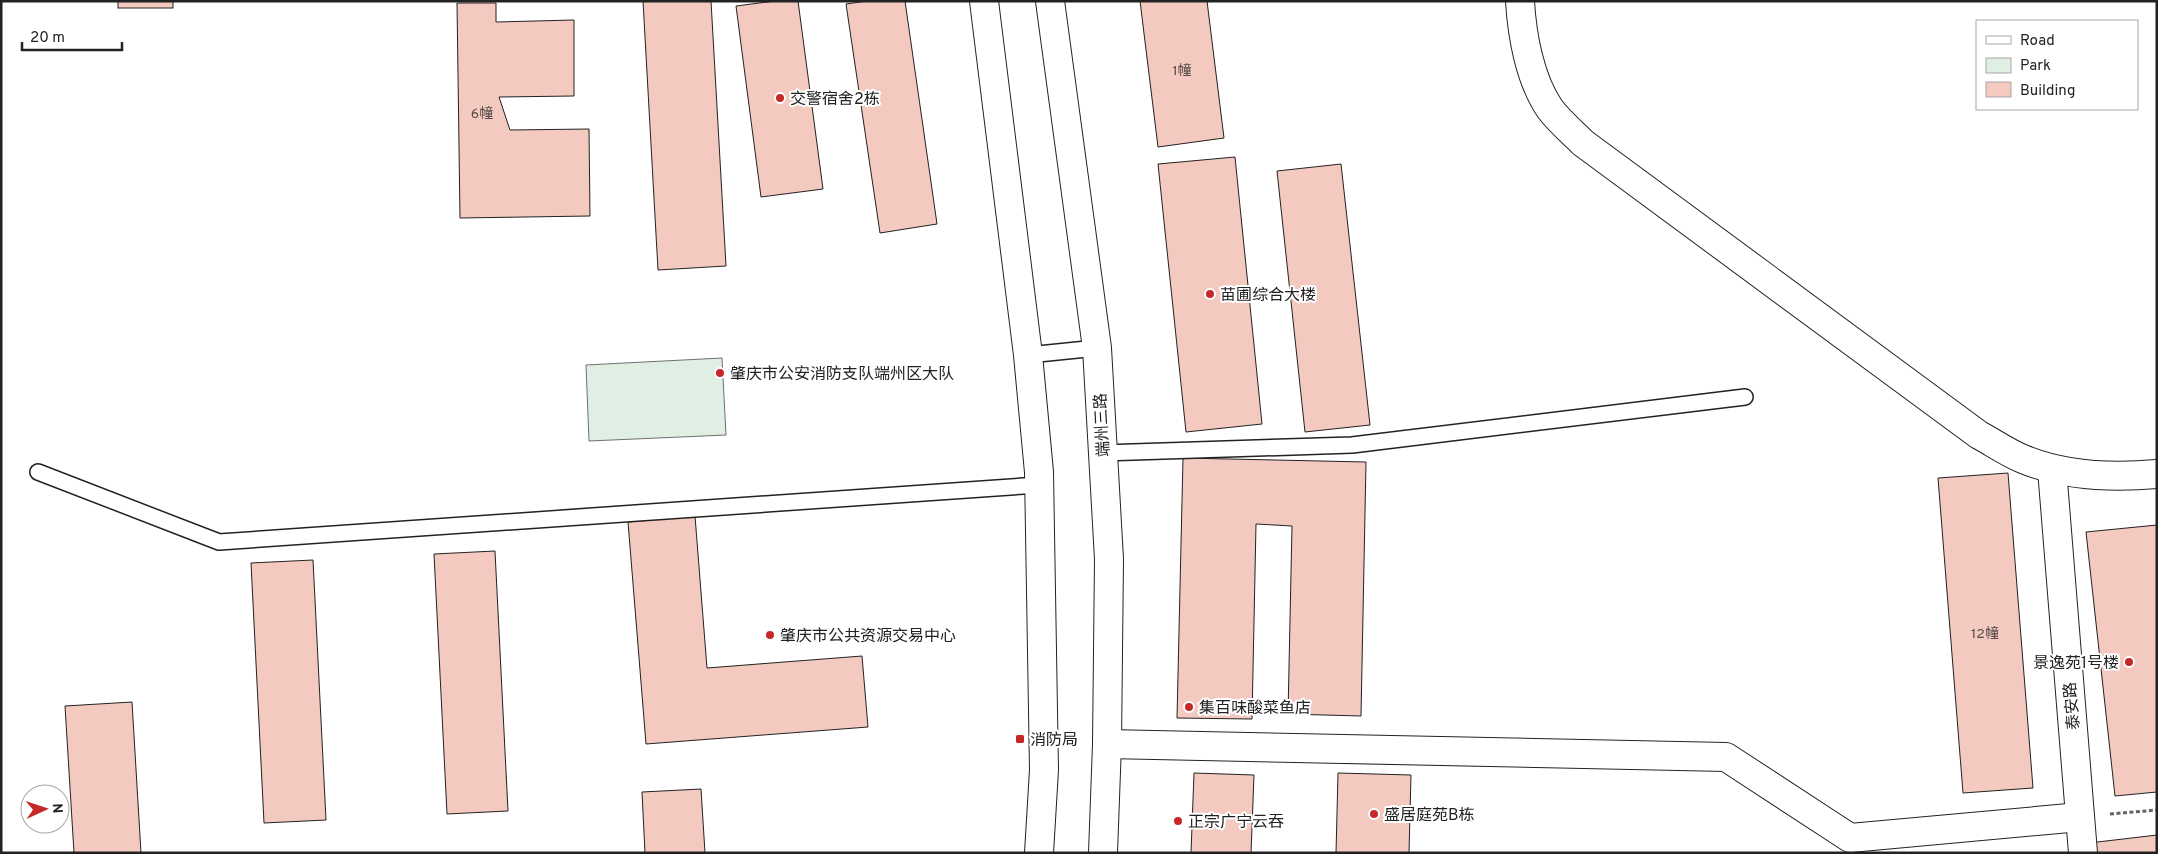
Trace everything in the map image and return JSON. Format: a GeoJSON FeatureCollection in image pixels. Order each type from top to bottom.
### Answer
{"type":"FeatureCollection","features":[{"type":"Feature","properties":{"kind":"street"},"geometry":{"type":"LineString","coordinates":[[984,1],[1028,355],[1039,485],[1044,770],[1040,853]]}},
{"type":"Feature","properties":{"kind":"street","name":"端州三路"},"geometry":{"type":"LineString","coordinates":[[1050,1],[1097,348],[1109,559],[1107,744],[1103,853]]}},
{"type":"Feature","properties":{"kind":"street"},"geometry":{"type":"LineString","coordinates":[[1520,1],[1521,21],[1534,73],[1550,109],[1582,143],[1979,435],[2022,459],[2052,469],[2080,474],[2157,474]]}},
{"type":"Feature","properties":{"kind":"street","name":"泰安路"},"geometry":{"type":"LineString","coordinates":[[2052,469],[2083,853]]}},
{"type":"Feature","properties":{"kind":"street"},"geometry":{"type":"LineString","coordinates":[[1107,744],[1726,758],[1850,838],[2080,817]]}},
{"type":"Feature","properties":{"kind":"lane"},"geometry":{"type":"LineString","coordinates":[[1028,355],[1097,348]]}},
{"type":"Feature","properties":{"kind":"lane"},"geometry":{"type":"LineString","coordinates":[[1102,453],[1352,445],[1745,398]]}},
{"type":"Feature","properties":{"kind":"lane"},"geometry":{"type":"LineString","coordinates":[[38,472],[219,542],[1039,485]]}},
{"type":"Feature","properties":{"kind":"path"},"geometry":{"type":"LineString","coordinates":[[2080,817],[2157,810]]}},
{"type":"Feature","properties":{"kind":"green space"},"geometry":{"type":"Polygon","coordinates":[[[722,358],[726,435],[589,441],[586,365],[722,358]]]}},
{"type":"Feature","properties":{"kind":"building"},"geometry":{"type":"Polygon","coordinates":[[[118,1],[173,1],[173,8],[118,8],[118,1]]]}},
{"type":"Feature","properties":{"kind":"building"},"geometry":{"type":"Polygon","coordinates":[[[643,1],[711,1],[726,266],[658,270],[643,1]]]}},
{"type":"Feature","properties":{"kind":"building","name":"交警宿舍2栋"},"geometry":{"type":"Polygon","coordinates":[[[775,1],[798,1],[823,189],[761,197],[736,6],[775,1]]]}},
{"type":"Feature","properties":{"kind":"building"},"geometry":{"type":"Polygon","coordinates":[[[867,1],[905,1],[937,224],[880,233],[846,4],[867,1]]]}},
{"type":"Feature","properties":{"kind":"building"},"geometry":{"type":"Polygon","coordinates":[[[1140,1],[1207,1],[1224,138],[1158,147],[1140,1]]]}},
{"type":"Feature","properties":{"kind":"building"},"geometry":{"type":"Polygon","coordinates":[[[457,3],[496,3],[496,22],[574,20],[574,96],[499,97],[510,130],[589,129],[590,216],[460,218],[457,3]]]}},
{"type":"Feature","properties":{"kind":"building","name":"苗圃综合大楼"},"geometry":{"type":"Polygon","coordinates":[[[1235,157],[1262,424],[1186,432],[1158,164],[1235,157]]]}},
{"type":"Feature","properties":{"kind":"building"},"geometry":{"type":"Polygon","coordinates":[[[1341,164],[1370,425],[1305,432],[1277,171],[1341,164]]]}},
{"type":"Feature","properties":{"kind":"building"},"geometry":{"type":"Polygon","coordinates":[[[1183,458],[1366,462],[1361,716],[1288,714],[1292,526],[1256,524],[1252,719],[1177,718],[1183,458]]]}},
{"type":"Feature","properties":{"kind":"building"},"geometry":{"type":"Polygon","coordinates":[[[2008,473],[2033,788],[1963,793],[1938,478],[2008,473]]]}},
{"type":"Feature","properties":{"kind":"building"},"geometry":{"type":"Polygon","coordinates":[[[695,516],[707,668],[862,656],[868,727],[646,744],[628,522],[695,516]]]}},
{"type":"Feature","properties":{"kind":"building","name":"景逸苑1号楼"},"geometry":{"type":"Polygon","coordinates":[[[2157,525],[2157,792],[2115,796],[2086,532],[2157,525]]]}},
{"type":"Feature","properties":{"kind":"building"},"geometry":{"type":"Polygon","coordinates":[[[495,551],[508,811],[447,814],[434,554],[495,551]]]}},
{"type":"Feature","properties":{"kind":"building"},"geometry":{"type":"Polygon","coordinates":[[[313,560],[326,820],[264,823],[251,563],[313,560]]]}},
{"type":"Feature","properties":{"kind":"building"},"geometry":{"type":"Polygon","coordinates":[[[132,702],[141,853],[74,853],[65,706],[132,702]]]}},
{"type":"Feature","properties":{"kind":"building"},"geometry":{"type":"Polygon","coordinates":[[[1194,773],[1254,775],[1251,853],[1191,853],[1194,773]]]}},
{"type":"Feature","properties":{"kind":"building","name":"盛居庭苑B栋"},"geometry":{"type":"Polygon","coordinates":[[[1338,773],[1411,775],[1409,853],[1336,853],[1338,773]]]}},
{"type":"Feature","properties":{"kind":"building"},"geometry":{"type":"Polygon","coordinates":[[[701,789],[705,853],[645,853],[642,792],[701,789]]]}},
{"type":"Feature","properties":{"kind":"building"},"geometry":{"type":"Polygon","coordinates":[[[2157,835],[2157,853],[2090,853],[2089,843],[2157,835]]]}},
{"type":"Feature","properties":{"kind":"place","name":"交警宿舍2栋"},"geometry":{"type":"Point","coordinates":[780,98]}},
{"type":"Feature","properties":{"kind":"place","name":"苗圃综合大楼"},"geometry":{"type":"Point","coordinates":[1210,294]}},
{"type":"Feature","properties":{"kind":"place","name":"肇庆市公安消防支队端州区大队"},"geometry":{"type":"Point","coordinates":[720,373]}},
{"type":"Feature","properties":{"kind":"place","name":"肇庆市公共资源交易中心"},"geometry":{"type":"Point","coordinates":[770,635]}},
{"type":"Feature","properties":{"kind":"place","name":"景逸苑1号楼"},"geometry":{"type":"Point","coordinates":[2129,662]}},
{"type":"Feature","properties":{"kind":"place","name":"集百味酸菜鱼店"},"geometry":{"type":"Point","coordinates":[1189,707]}},
{"type":"Feature","properties":{"kind":"place","name":"消防局"},"geometry":{"type":"Point","coordinates":[1020,739]}},
{"type":"Feature","properties":{"kind":"place","name":"盛居庭苑B栋"},"geometry":{"type":"Point","coordinates":[1374,814]}},
{"type":"Feature","properties":{"kind":"place","name":"正宗广宁云吞"},"geometry":{"type":"Point","coordinates":[1178,821]}}]}
